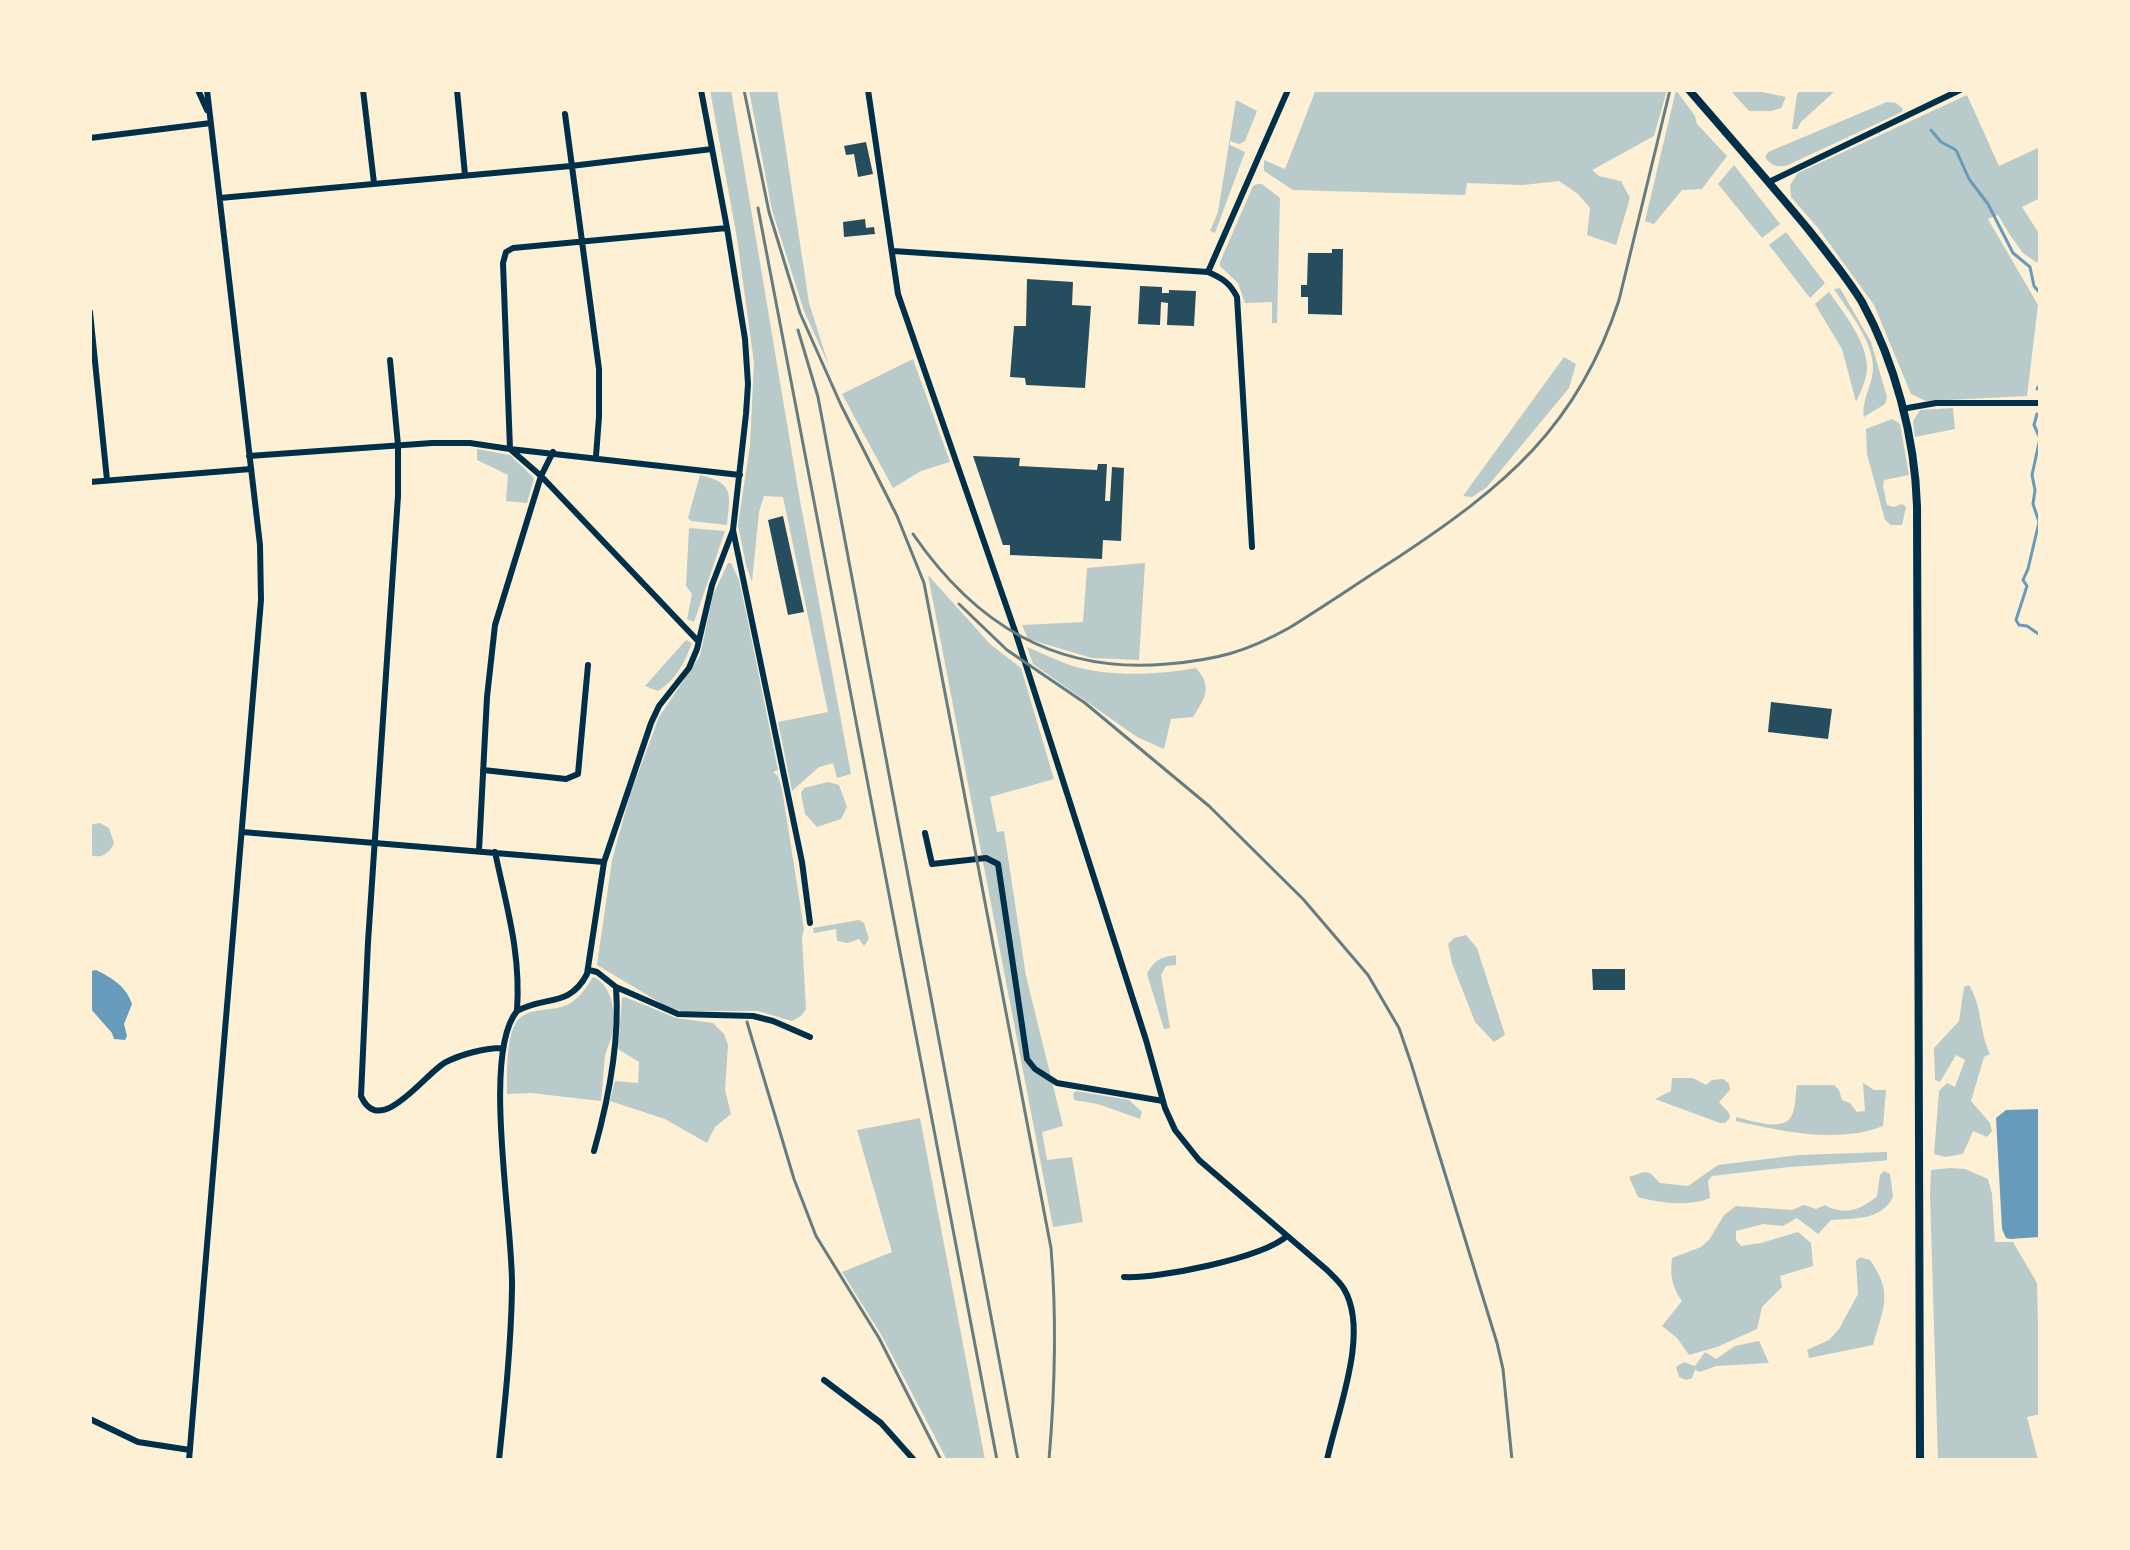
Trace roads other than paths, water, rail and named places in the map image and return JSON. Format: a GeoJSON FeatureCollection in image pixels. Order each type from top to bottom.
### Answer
{"type":"FeatureCollection","features":[{"type":"Feature","properties":{"kind":"main road"},"geometry":{"type":"LineString","coordinates":[[1689,90],[1844,274],[1863,304],[1889,366],[1915,470],[1920,1460]]}},
{"type":"Feature","properties":{"kind":"street"},"geometry":{"type":"LineString","coordinates":[[198,90],[210,120]]}},
{"type":"Feature","properties":{"kind":"street"},"geometry":{"type":"LineString","coordinates":[[189,1460],[261,600],[260,545],[207,90]]}},
{"type":"Feature","properties":{"kind":"street"},"geometry":{"type":"LineString","coordinates":[[363,90],[374,183]]}},
{"type":"Feature","properties":{"kind":"street"},"geometry":{"type":"LineString","coordinates":[[457,90],[465,175]]}},
{"type":"Feature","properties":{"kind":"street"},"geometry":{"type":"LineString","coordinates":[[517,1011],[568,997],[582,984],[589,970],[604,862],[651,723],[659,706],[693,660],[720,562],[733,530],[747,399],[747,357],[701,90]]}},
{"type":"Feature","properties":{"kind":"street"},"geometry":{"type":"LineString","coordinates":[[868,90],[898,294],[1016,634],[1163,1101],[1175,1130],[1199,1160],[1327,1270],[1343,1288],[1354,1322],[1349,1364],[1327,1460]]}},
{"type":"Feature","properties":{"kind":"street"},"geometry":{"type":"LineString","coordinates":[[1208,272],[1288,90]]}},
{"type":"Feature","properties":{"kind":"street"},"geometry":{"type":"LineString","coordinates":[[1769,182],[1960,90]]}},
{"type":"Feature","properties":{"kind":"street"},"geometry":{"type":"LineString","coordinates":[[565,114],[599,369],[596,456]]}},
{"type":"Feature","properties":{"kind":"street"},"geometry":{"type":"LineString","coordinates":[[90,138],[210,120]]}},
{"type":"Feature","properties":{"kind":"street"},"geometry":{"type":"LineString","coordinates":[[220,198],[571,166],[712,149]]}},
{"type":"Feature","properties":{"kind":"street"},"geometry":{"type":"LineString","coordinates":[[698,641],[541,476],[510,449],[503,257],[513,248],[727,228]]}},
{"type":"Feature","properties":{"kind":"street"},"geometry":{"type":"LineString","coordinates":[[893,251],[1208,272],[1223,278],[1237,297],[1252,547]]}},
{"type":"Feature","properties":{"kind":"street"},"geometry":{"type":"LineString","coordinates":[[90,312],[107,480]]}},
{"type":"Feature","properties":{"kind":"street"},"geometry":{"type":"LineString","coordinates":[[390,360],[398,445],[398,496],[361,1096],[368,1107],[377,1110],[398,1103],[410,1096],[437,1067],[448,1061],[502,1048]]}},
{"type":"Feature","properties":{"kind":"street"},"geometry":{"type":"LineString","coordinates":[[1902,409],[1936,403],[2040,403]]}},
{"type":"Feature","properties":{"kind":"street"},"geometry":{"type":"LineString","coordinates":[[249,456],[470,443],[740,475]]}},
{"type":"Feature","properties":{"kind":"street"},"geometry":{"type":"LineString","coordinates":[[479,851],[495,625],[541,476],[553,452]]}},
{"type":"Feature","properties":{"kind":"street"},"geometry":{"type":"LineString","coordinates":[[90,482],[251,469]]}},
{"type":"Feature","properties":{"kind":"street"},"geometry":{"type":"LineString","coordinates":[[733,530],[802,862],[810,923]]}},
{"type":"Feature","properties":{"kind":"street"},"geometry":{"type":"LineString","coordinates":[[720,562],[731,557],[740,563]]}},
{"type":"Feature","properties":{"kind":"street"},"geometry":{"type":"LineString","coordinates":[[483,770],[566,779],[578,774],[588,665]]}},
{"type":"Feature","properties":{"kind":"street"},"geometry":{"type":"LineString","coordinates":[[242,832],[604,862]]}},
{"type":"Feature","properties":{"kind":"street"},"geometry":{"type":"LineString","coordinates":[[925,833],[932,864],[986,858],[998,864],[1027,1059],[1035,1069],[1057,1083],[1163,1101]]}},
{"type":"Feature","properties":{"kind":"street"},"geometry":{"type":"LineString","coordinates":[[495,852],[519,976],[517,1011],[507,1026],[502,1048],[501,1112],[512,1286],[499,1460]]}},
{"type":"Feature","properties":{"kind":"street"},"geometry":{"type":"LineString","coordinates":[[589,970],[616,987],[678,1014],[753,1016],[810,1037]]}},
{"type":"Feature","properties":{"kind":"street"},"geometry":{"type":"LineString","coordinates":[[594,1151],[607,1099],[616,1034],[616,987]]}},
{"type":"Feature","properties":{"kind":"street"},"geometry":{"type":"LineString","coordinates":[[1124,1277],[1157,1275],[1203,1266],[1272,1246],[1287,1236]]}},
{"type":"Feature","properties":{"kind":"street"},"geometry":{"type":"LineString","coordinates":[[824,1380],[881,1423],[914,1460]]}},
{"type":"Feature","properties":{"kind":"street"},"geometry":{"type":"LineString","coordinates":[[90,1419],[138,1442],[190,1450]]}},
{"type":"Feature","properties":{"kind":"water"},"geometry":{"type":"Polygon","coordinates":[[[96,970],[122,987],[132,1004],[124,1024],[125,1040],[114,1039],[90,1008],[90,971],[96,970]]]}},
{"type":"Feature","properties":{"kind":"water"},"geometry":{"type":"Polygon","coordinates":[[[2040,1109],[2040,1237],[2010,1239],[2006,1238],[2002,1229],[1996,1118],[2006,1110],[2040,1109]]]}},
{"type":"Feature","properties":{"kind":"waterway"},"geometry":{"type":"LineString","coordinates":[[1931,130],[1941,142],[1956,150],[1969,179],[1988,204],[2013,253],[2030,267],[2034,286],[2040,293]]}},
{"type":"Feature","properties":{"kind":"waterway"},"geometry":{"type":"LineString","coordinates":[[2037,389],[2040,384]]}},
{"type":"Feature","properties":{"kind":"waterway"},"geometry":{"type":"LineString","coordinates":[[2037,414],[2034,425],[2040,438],[2032,475],[2035,490],[2033,504],[2039,522],[2023,580],[2027,586],[2016,620],[2019,625],[2027,626],[2040,635]]}},
{"type":"Feature","properties":{"kind":"railway"},"geometry":{"type":"LineString","coordinates":[[744,90],[769,212],[800,313],[841,405],[897,516],[924,583],[1051,1248],[1054,1354],[1049,1460]]}},
{"type":"Feature","properties":{"kind":"railway"},"geometry":{"type":"LineString","coordinates":[[913,534],[963,594],[991,617],[1021,636],[1054,651],[1089,661],[1126,665],[1201,660],[1244,649],[1289,628],[1471,506],[1533,450],[1559,419],[1602,345],[1619,300],[1670,90]]}},
{"type":"Feature","properties":{"kind":"railway"},"geometry":{"type":"LineString","coordinates":[[758,208],[997,1460]]}},
{"type":"Feature","properties":{"kind":"railway"},"geometry":{"type":"LineString","coordinates":[[798,330],[818,397],[1018,1460]]}},
{"type":"Feature","properties":{"kind":"railway"},"geometry":{"type":"LineString","coordinates":[[959,604],[1007,650],[1085,703],[1209,806],[1303,899],[1368,975],[1399,1028],[1497,1343],[1503,1369],[1512,1460]]}},
{"type":"Feature","properties":{"kind":"railway"},"geometry":{"type":"LineString","coordinates":[[747,1022],[794,1179],[816,1236],[879,1338],[941,1460]]}}]}
